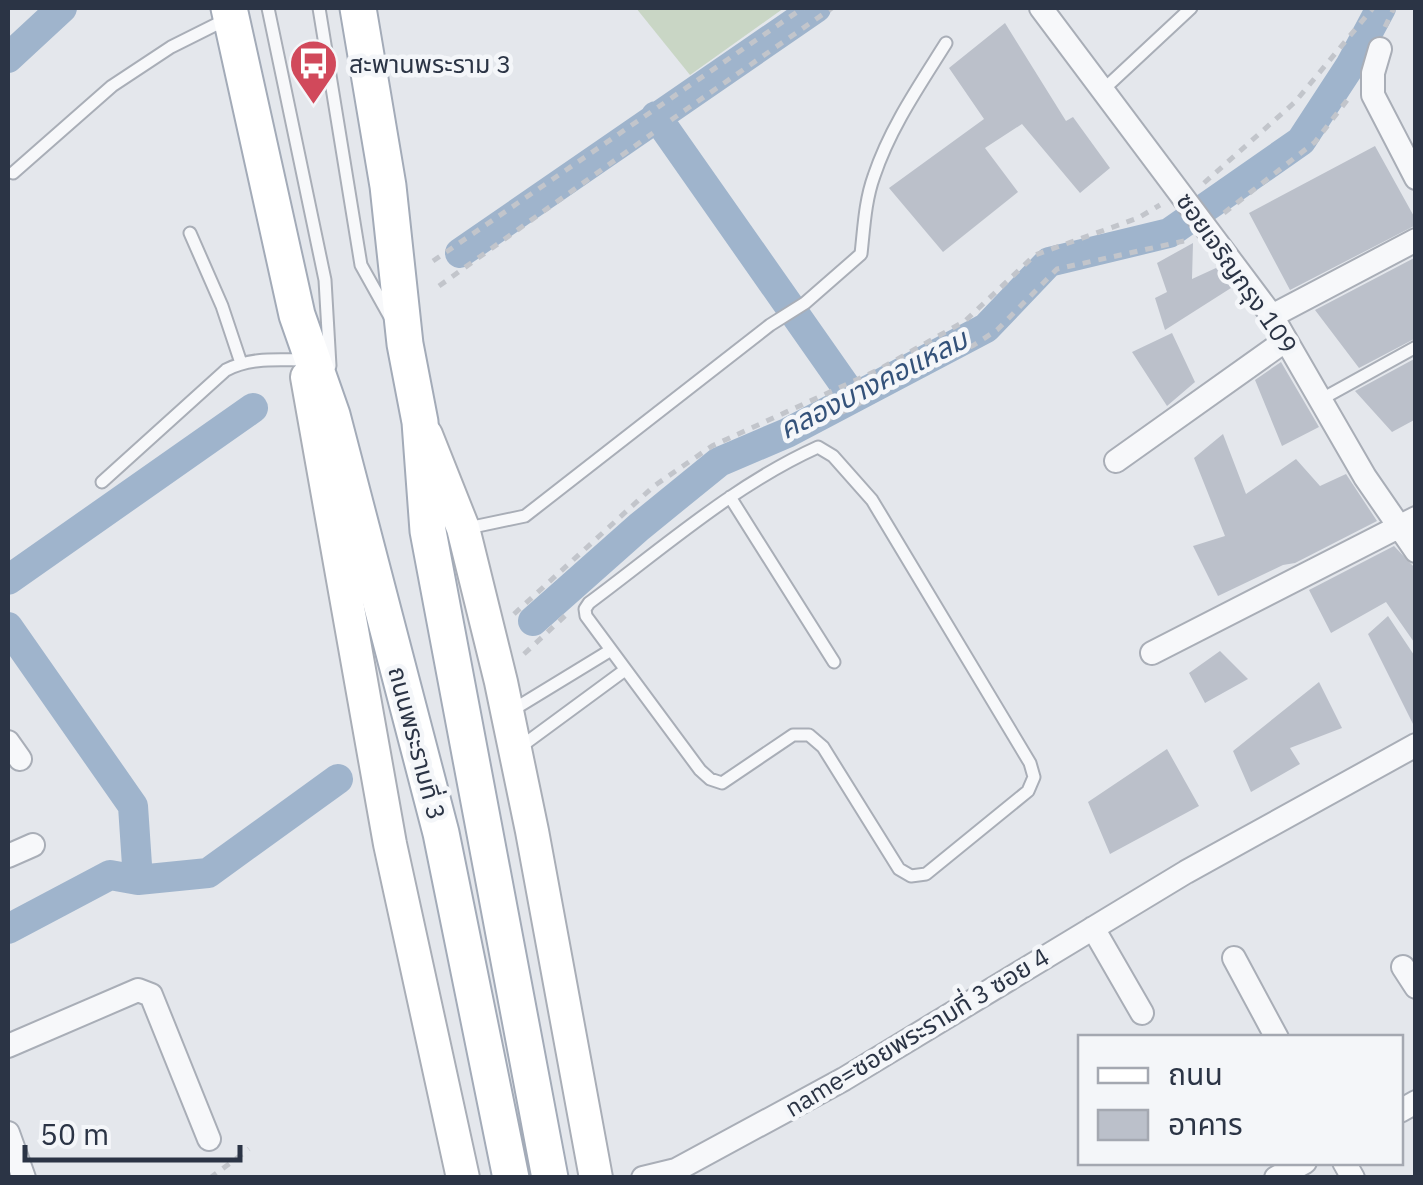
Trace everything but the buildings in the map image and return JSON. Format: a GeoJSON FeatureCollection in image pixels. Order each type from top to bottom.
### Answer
{"type":"FeatureCollection","features":[{"type":"Feature","properties":{"kind":"main road","name":"ถนนพระรามที่ 3"},"geometry":{"type":"LineString","coordinates":[[358,8],[388,186],[405,344],[420,422],[428,531],[550,1178]]}},
{"type":"Feature","properties":{"kind":"main road","name":"ถนนพระรามที่ 3"},"geometry":{"type":"LineString","coordinates":[[230,12],[296,315],[390,844],[463,1178]]}},
{"type":"Feature","properties":{"kind":"main road","name":"ถนนพระรามที่ 3"},"geometry":{"type":"LineString","coordinates":[[296,315],[332,415],[440,833],[511,1178]]}},
{"type":"Feature","properties":{"kind":"main road","name":"ถนนพระรามที่ 3"},"geometry":{"type":"LineString","coordinates":[[420,422],[463,528],[508,714],[596,1178]]}},
{"type":"Feature","properties":{"kind":"street","name":"ซอยเจริญกรุง 109"},"geometry":{"type":"LineString","coordinates":[[1041,8],[1272,316],[1365,477],[1407,522],[1416,551]]}},
{"type":"Feature","properties":{"kind":"street"},"geometry":{"type":"LineString","coordinates":[[1380,44],[1374,95],[1416,178]]}},
{"type":"Feature","properties":{"kind":"street"},"geometry":{"type":"LineString","coordinates":[[1272,316],[1416,240]]}},
{"type":"Feature","properties":{"kind":"street"},"geometry":{"type":"LineString","coordinates":[[1116,462],[1286,340]]}},
{"type":"Feature","properties":{"kind":"street"},"geometry":{"type":"LineString","coordinates":[[1152,653],[1407,522]]}},
{"type":"Feature","properties":{"kind":"street","name":"name=ซอยพระรามที่ 3 ซอย 4"},"geometry":{"type":"LineString","coordinates":[[643,1178],[676,1170],[844,1079],[1186,872],[1416,745]]}},
{"type":"Feature","properties":{"kind":"street"},"geometry":{"type":"LineString","coordinates":[[8,856],[32,845]]}},
{"type":"Feature","properties":{"kind":"street"},"geometry":{"type":"LineString","coordinates":[[1094,928],[1142,1014]]}},
{"type":"Feature","properties":{"kind":"street"},"geometry":{"type":"LineString","coordinates":[[1234,958],[1275,1035]]}},
{"type":"Feature","properties":{"kind":"street"},"geometry":{"type":"LineString","coordinates":[[8,1046],[138,990],[152,996],[209,1139]]}},
{"type":"Feature","properties":{"kind":"street"},"geometry":{"type":"LineString","coordinates":[[8,1134],[24,1178]]}},
{"type":"Feature","properties":{"kind":"street"},"geometry":{"type":"LineString","coordinates":[[1276,1178],[1300,1165]]}},
{"type":"Feature","properties":{"kind":"lane"},"geometry":{"type":"LineString","coordinates":[[268,8],[326,280],[332,415]]}},
{"type":"Feature","properties":{"kind":"lane"},"geometry":{"type":"LineString","coordinates":[[319,8],[361,265],[405,344]]}},
{"type":"Feature","properties":{"kind":"lane"},"geometry":{"type":"LineString","coordinates":[[1104,89],[1191,8]]}},
{"type":"Feature","properties":{"kind":"lane"},"geometry":{"type":"LineString","coordinates":[[13,173],[112,86],[230,12]]}},
{"type":"Feature","properties":{"kind":"lane"},"geometry":{"type":"LineString","coordinates":[[463,528],[525,516],[770,325],[804,304],[861,254],[866,205],[874,175],[896,123],[946,43]]}},
{"type":"Feature","properties":{"kind":"lane"},"geometry":{"type":"LineString","coordinates":[[190,234],[222,306],[241,363]]}},
{"type":"Feature","properties":{"kind":"lane"},"geometry":{"type":"LineString","coordinates":[[1320,400],[1416,347]]}},
{"type":"Feature","properties":{"kind":"lane"},"geometry":{"type":"LineString","coordinates":[[102,482],[226,370],[241,363],[304,360]]}},
{"type":"Feature","properties":{"kind":"lane"},"geometry":{"type":"LineString","coordinates":[[818,447],[833,456],[872,500],[1030,763],[1034,778],[1028,791],[926,874],[910,876],[899,869],[823,747],[809,734],[793,735],[722,782],[710,779],[586,616],[589,603],[730,497],[818,447]]}},
{"type":"Feature","properties":{"kind":"lane"},"geometry":{"type":"LineString","coordinates":[[730,497],[834,662]]}},
{"type":"Feature","properties":{"kind":"lane"},"geometry":{"type":"LineString","coordinates":[[508,714],[610,650]]}},
{"type":"Feature","properties":{"kind":"lane"},"geometry":{"type":"LineString","coordinates":[[515,751],[624,670]]}},
{"type":"Feature","properties":{"kind":"path"},"geometry":{"type":"LineString","coordinates":[[433,260],[803,8]]}},
{"type":"Feature","properties":{"kind":"path"},"geometry":{"type":"LineString","coordinates":[[671,120],[832,8]]}},
{"type":"Feature","properties":{"kind":"path"},"geometry":{"type":"LineString","coordinates":[[520,609],[654,486],[712,446],[878,370],[965,321],[1035,255],[1185,197],[1295,102],[1374,8]]}},
{"type":"Feature","properties":{"kind":"path"},"geometry":{"type":"LineString","coordinates":[[1380,44],[1394,8]]}},
{"type":"Feature","properties":{"kind":"path"},"geometry":{"type":"LineString","coordinates":[[803,432],[996,330],[1057,269],[1222,215],[1315,142],[1356,85]]}},
{"type":"Feature","properties":{"kind":"path"},"geometry":{"type":"LineString","coordinates":[[438,286],[653,133]]}},
{"type":"Feature","properties":{"kind":"path"},"geometry":{"type":"LineString","coordinates":[[537,642],[579,604]]}},
{"type":"Feature","properties":{"kind":"path"},"geometry":{"type":"LineString","coordinates":[[210,1178],[249,1149]]}},
{"type":"Feature","properties":{"kind":"green space"},"geometry":{"type":"Polygon","coordinates":[[[636,8],[784,8],[690,75],[636,8]]]}},
{"type":"Feature","properties":{"kind":"waterway"},"geometry":{"type":"LineString","coordinates":[[8,58],[62,8]]}},
{"type":"Feature","properties":{"kind":"waterway"},"geometry":{"type":"LineString","coordinates":[[460,253],[816,8]]}},
{"type":"Feature","properties":{"kind":"waterway","name":"คลองบางคอแหลม"},"geometry":{"type":"LineString","coordinates":[[533,621],[719,462],[787,433],[986,328],[1049,262],[1169,233],[1301,141],[1350,66],[1381,8]]}},
{"type":"Feature","properties":{"kind":"waterway"},"geometry":{"type":"LineString","coordinates":[[656,116],[853,397]]}},
{"type":"Feature","properties":{"kind":"waterway"},"geometry":{"type":"LineString","coordinates":[[8,580],[253,408]]}},
{"type":"Feature","properties":{"kind":"waterway"},"geometry":{"type":"LineString","coordinates":[[8,627],[133,806],[138,880]]}},
{"type":"Feature","properties":{"kind":"waterway","name":"คลองบางคอแหลม"},"geometry":{"type":"LineString","coordinates":[[8,929],[110,875],[138,880],[208,873],[338,779]]}},
{"type":"Feature","properties":{"kind":"place","name":"สะพานพระราม 3"},"geometry":{"type":"Point","coordinates":[314,106]}}]}
